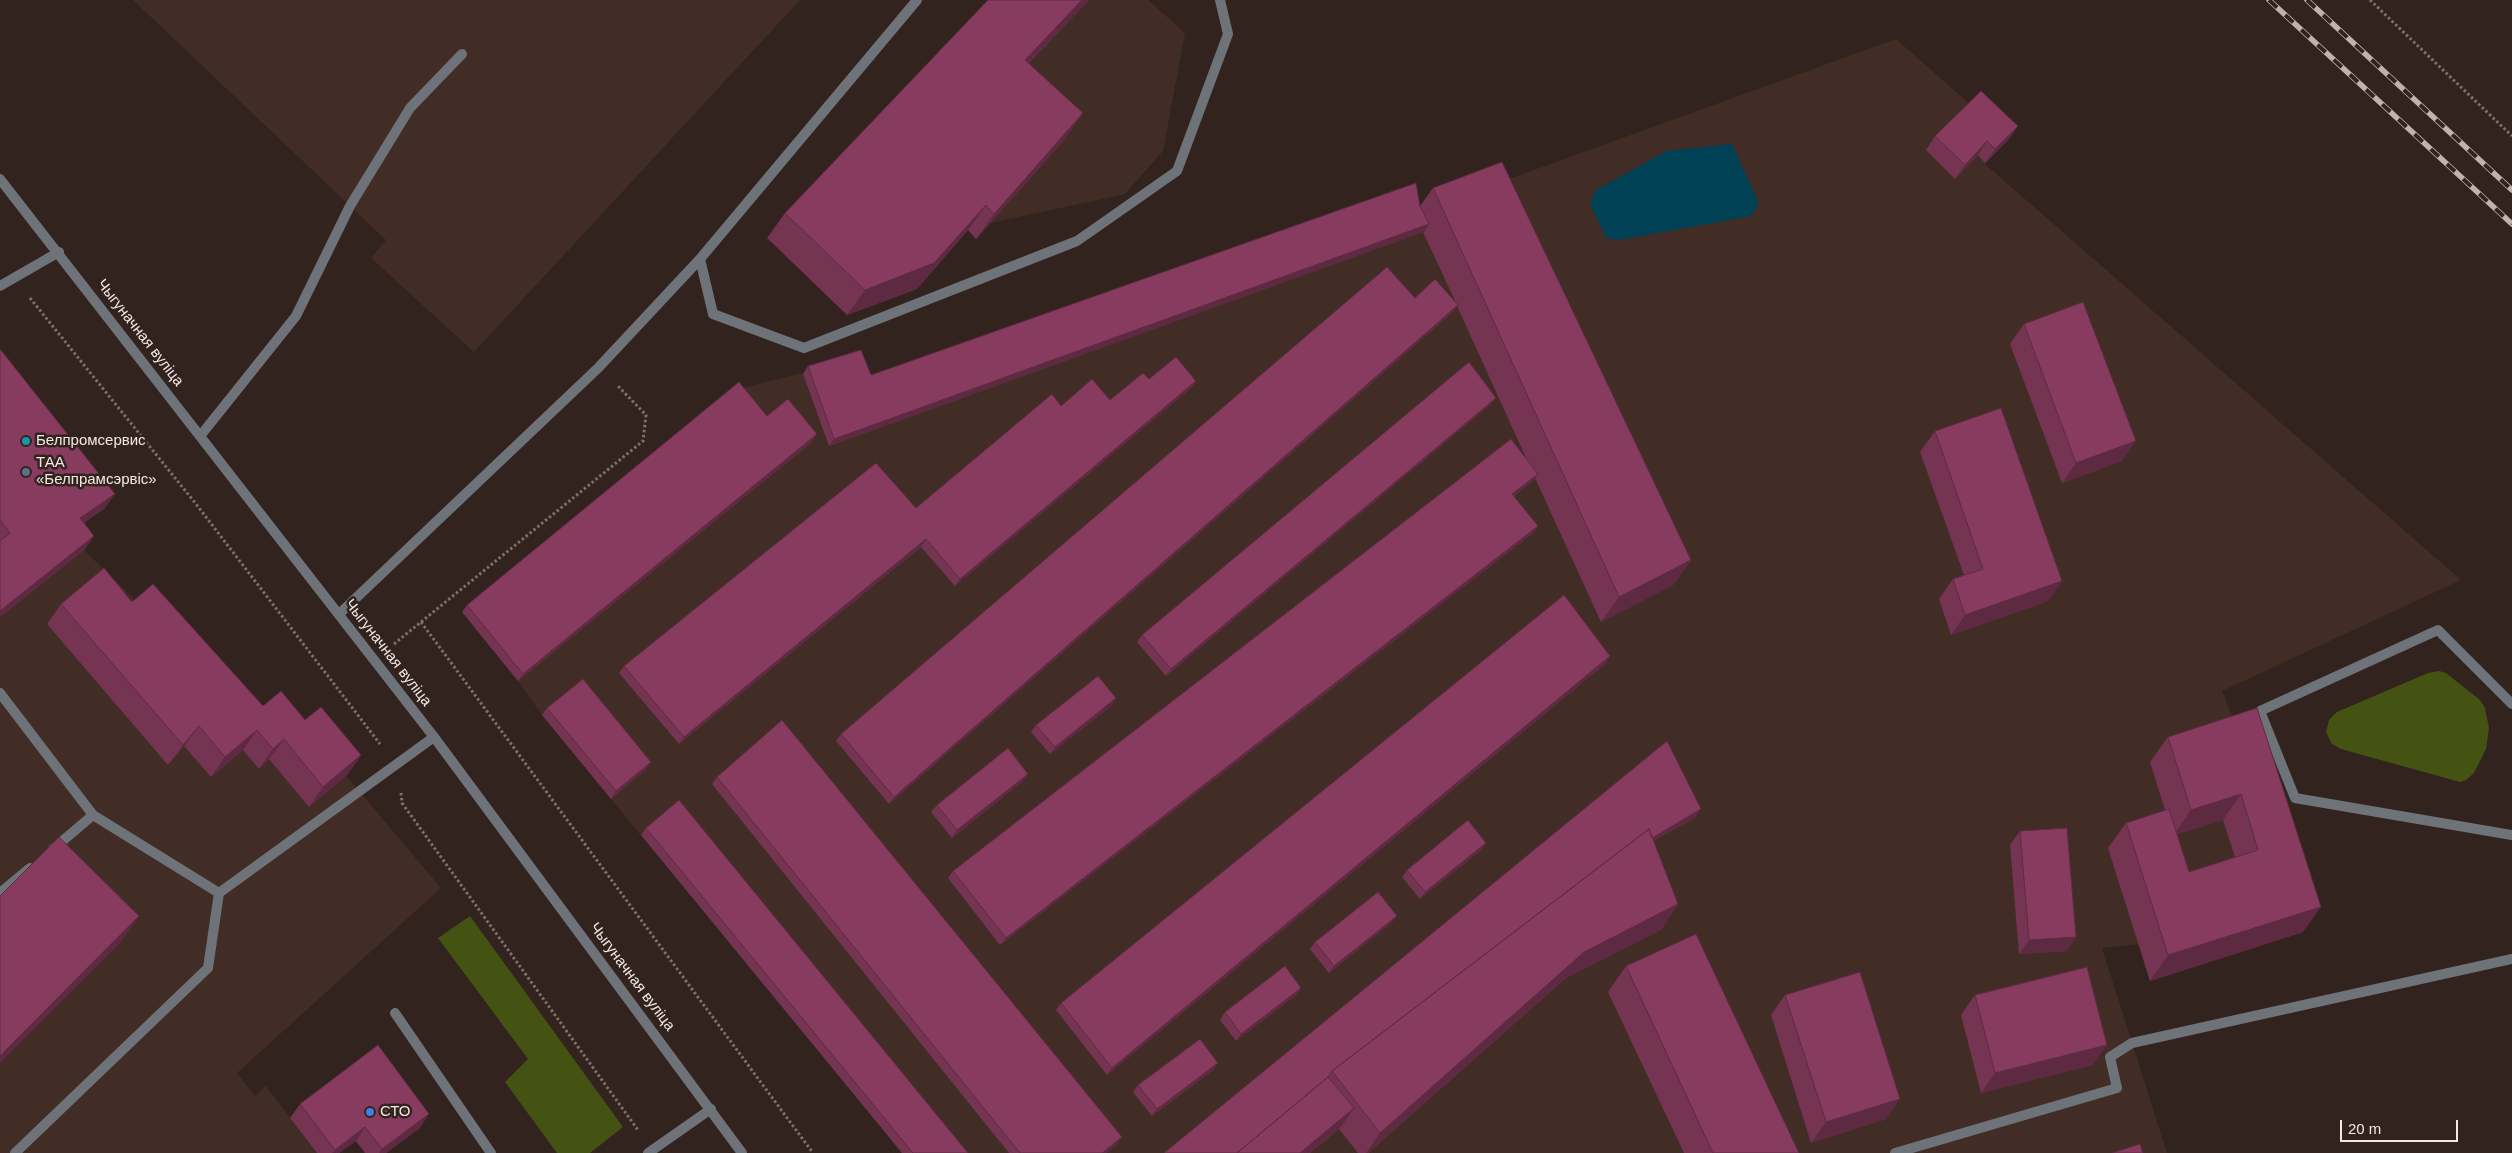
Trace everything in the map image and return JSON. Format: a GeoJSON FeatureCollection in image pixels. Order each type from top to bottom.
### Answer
{"type":"FeatureCollection","features":[{"type":"Feature","properties":{"kind":"street"},"geometry":{"type":"LineString","coordinates":[[339,614],[599,367],[700,259],[918,0]]}},
{"type":"Feature","properties":{"kind":"street"},"geometry":{"type":"LineString","coordinates":[[700,259],[712,314],[804,348],[1077,241],[1177,172],[1228,34],[1220,0]]}},
{"type":"Feature","properties":{"kind":"street"},"geometry":{"type":"LineString","coordinates":[[201,435],[296,316],[350,206],[410,108],[462,54]]}},
{"type":"Feature","properties":{"kind":"street","name":"Чыгуначная вуліца"},"geometry":{"type":"LineString","coordinates":[[0,179],[59,252],[434,737],[711,1108],[742,1153]]}},
{"type":"Feature","properties":{"kind":"street"},"geometry":{"type":"LineString","coordinates":[[0,286],[59,252]]}},
{"type":"Feature","properties":{"kind":"street"},"geometry":{"type":"LineString","coordinates":[[2512,704],[2438,630],[2260,711],[2296,798],[2512,835]]}},
{"type":"Feature","properties":{"kind":"street"},"geometry":{"type":"LineString","coordinates":[[0,694],[94,815],[219,893]]}},
{"type":"Feature","properties":{"kind":"street"},"geometry":{"type":"LineString","coordinates":[[15,1153],[208,968],[219,893],[434,737]]}},
{"type":"Feature","properties":{"kind":"street"},"geometry":{"type":"LineString","coordinates":[[0,892],[94,815]]}},
{"type":"Feature","properties":{"kind":"street"},"geometry":{"type":"LineString","coordinates":[[1895,1153],[2117,1088],[2110,1057],[2132,1042],[2512,959]]}},
{"type":"Feature","properties":{"kind":"street"},"geometry":{"type":"LineString","coordinates":[[395,1013],[491,1153]]}},
{"type":"Feature","properties":{"kind":"street"},"geometry":{"type":"LineString","coordinates":[[650,1151],[711,1108]]}},
{"type":"Feature","properties":{"kind":"path"},"geometry":{"type":"LineString","coordinates":[[2370,0],[2512,136]]}},
{"type":"Feature","properties":{"kind":"path"},"geometry":{"type":"LineString","coordinates":[[14,278],[196,504],[396,764],[401,771],[402,803],[650,1151]]}},
{"type":"Feature","properties":{"kind":"path"},"geometry":{"type":"LineString","coordinates":[[374,660],[643,441],[646,415],[599,367]]}},
{"type":"Feature","properties":{"kind":"path"},"geometry":{"type":"LineString","coordinates":[[421,622],[813,1153]]}},
{"type":"Feature","properties":{"kind":"shaded area"},"geometry":{"type":"Polygon","coordinates":[[[133,0],[800,0],[474,352],[371,258],[386,240],[133,0]]]}},
{"type":"Feature","properties":{"kind":"shaded area"},"geometry":{"type":"Polygon","coordinates":[[[994,0],[1148,0],[1185,33],[1163,151],[1125,194],[991,223],[976,239],[968,230],[909,291],[994,0]]]}},
{"type":"Feature","properties":{"kind":"shaded area"},"geometry":{"type":"Polygon","coordinates":[[[1896,39],[2008,140],[1985,164],[2461,580],[2222,691],[2239,734],[2303,932],[2150,981],[2139,944],[2102,948],[2167,1153],[902,1153],[542,715],[518,681],[462,612],[734,390],[856,358],[866,382],[1415,213],[1896,39]]]}},
{"type":"Feature","properties":{"kind":"shaded area"},"geometry":{"type":"Polygon","coordinates":[[[0,375],[105,508],[70,532],[84,550],[139,604],[232,706],[306,728],[441,888],[237,1073],[255,1096],[266,1086],[317,1153],[0,1153],[0,375]]]}},
{"type":"Feature","properties":{"kind":"green space"},"geometry":{"type":"Polygon","coordinates":[[[2439,671],[2446,673],[2480,700],[2485,708],[2489,728],[2486,749],[2474,773],[2466,780],[2460,782],[2341,749],[2332,744],[2326,732],[2329,720],[2337,712],[2428,673],[2439,671]]]}},
{"type":"Feature","properties":{"kind":"green space"},"geometry":{"type":"Polygon","coordinates":[[[470,916],[623,1127],[590,1153],[557,1153],[505,1082],[528,1059],[438,938],[470,916]]]}},
{"type":"Feature","properties":{"kind":"water"},"geometry":{"type":"Polygon","coordinates":[[[1732,144],[1759,204],[1751,216],[1619,240],[1606,238],[1590,204],[1596,190],[1666,151],[1732,144]]]}},
{"type":"Feature","properties":{"kind":"building"},"geometry":{"type":"Polygon","coordinates":[[[988,0],[1082,0],[1025,60],[1083,113],[994,214],[986,205],[934,263],[865,290],[785,213],[988,0]]]}},
{"type":"Feature","properties":{"kind":"building"},"geometry":{"type":"Polygon","coordinates":[[[1981,91],[2018,126],[1995,149],[1987,141],[1965,165],[1935,136],[1981,91]]]}},
{"type":"Feature","properties":{"kind":"building"},"geometry":{"type":"Polygon","coordinates":[[[1502,162],[1691,560],[1619,597],[1433,188],[1502,162]]]}},
{"type":"Feature","properties":{"kind":"building"},"geometry":{"type":"Polygon","coordinates":[[[1416,183],[1420,206],[1429,224],[834,439],[808,366],[861,350],[871,375],[1416,183]]]}},
{"type":"Feature","properties":{"kind":"building"},"geometry":{"type":"Polygon","coordinates":[[[1387,267],[1415,298],[1435,279],[1458,305],[894,797],[841,734],[1387,267]]]}},
{"type":"Feature","properties":{"kind":"building"},"geometry":{"type":"Polygon","coordinates":[[[2083,302],[2136,441],[2076,463],[2024,324],[2083,302]]]}},
{"type":"Feature","properties":{"kind":"building","name":"Белпромсервис"},"geometry":{"type":"Polygon","coordinates":[[[0,349],[115,494],[80,518],[94,536],[0,611],[0,541],[10,533],[0,520],[0,349]]]}},
{"type":"Feature","properties":{"kind":"building"},"geometry":{"type":"Polygon","coordinates":[[[1176,357],[1196,381],[960,579],[926,539],[684,737],[624,666],[876,463],[916,508],[1052,394],[1061,406],[1092,379],[1110,400],[1143,373],[1149,379],[1176,357]]]}},
{"type":"Feature","properties":{"kind":"building"},"geometry":{"type":"Polygon","coordinates":[[[1469,362],[1496,398],[1171,669],[1142,635],[1469,362]]]}},
{"type":"Feature","properties":{"kind":"building"},"geometry":{"type":"Polygon","coordinates":[[[739,382],[767,416],[788,399],[817,434],[523,674],[467,605],[739,382]]]}},
{"type":"Feature","properties":{"kind":"building"},"geometry":{"type":"Polygon","coordinates":[[[2001,408],[2062,581],[1965,615],[1953,579],[1983,569],[1935,431],[2001,408]]]}},
{"type":"Feature","properties":{"kind":"building"},"geometry":{"type":"Polygon","coordinates":[[[1511,439],[1538,474],[1512,494],[1538,526],[1006,938],[953,871],[1511,439]]]}},
{"type":"Feature","properties":{"kind":"building"},"geometry":{"type":"Polygon","coordinates":[[[104,568],[132,602],[153,584],[263,706],[281,691],[305,720],[321,707],[361,755],[323,787],[284,739],[273,749],[257,730],[225,757],[199,726],[183,745],[61,604],[104,568]]]}},
{"type":"Feature","properties":{"kind":"building"},"geometry":{"type":"Polygon","coordinates":[[[1564,595],[1610,656],[1112,1068],[1061,1003],[1564,595]]]}},
{"type":"Feature","properties":{"kind":"building"},"geometry":{"type":"Polygon","coordinates":[[[1098,676],[1116,698],[1055,747],[1036,725],[1098,676]]]}},
{"type":"Feature","properties":{"kind":"building"},"geometry":{"type":"Polygon","coordinates":[[[583,679],[651,762],[616,791],[547,708],[583,679]]]}},
{"type":"Feature","properties":{"kind":"building"},"geometry":{"type":"Polygon","coordinates":[[[2257,708],[2321,907],[2168,955],[2126,823],[2169,809],[2189,872],[2258,850],[2241,794],[2191,810],[2168,737],[2257,708]]]}},
{"type":"Feature","properties":{"kind":"building"},"geometry":{"type":"Polygon","coordinates":[[[782,720],[1122,1137],[1102,1153],[1020,1153],[717,777],[782,720]]]}},
{"type":"Feature","properties":{"kind":"building"},"geometry":{"type":"Polygon","coordinates":[[[1667,741],[1701,809],[1652,838],[1649,829],[1332,1071],[1328,1077],[1237,1153],[1164,1153],[1667,741]]]}},
{"type":"Feature","properties":{"kind":"building"},"geometry":{"type":"Polygon","coordinates":[[[1008,748],[1028,774],[957,830],[937,805],[1008,748]]]}},
{"type":"Feature","properties":{"kind":"building"},"geometry":{"type":"Polygon","coordinates":[[[679,800],[968,1153],[913,1153],[646,828],[679,800]]]}},
{"type":"Feature","properties":{"kind":"building"},"geometry":{"type":"Polygon","coordinates":[[[1468,820],[1486,843],[1425,892],[1407,870],[1468,820]]]}},
{"type":"Feature","properties":{"kind":"building"},"geometry":{"type":"Polygon","coordinates":[[[2067,828],[2076,937],[2029,940],[2020,831],[2067,828]]]}},
{"type":"Feature","properties":{"kind":"building"},"geometry":{"type":"Polygon","coordinates":[[[1649,829],[1678,904],[1584,952],[1380,1133],[1332,1071],[1649,829]]]}},
{"type":"Feature","properties":{"kind":"building"},"geometry":{"type":"Polygon","coordinates":[[[59,837],[139,916],[0,1056],[0,896],[59,837]]]}},
{"type":"Feature","properties":{"kind":"building"},"geometry":{"type":"Polygon","coordinates":[[[1378,892],[1397,916],[1334,966],[1315,942],[1378,892]]]}},
{"type":"Feature","properties":{"kind":"building"},"geometry":{"type":"Polygon","coordinates":[[[1696,934],[1799,1153],[1713,1153],[1626,966],[1696,934]]]}},
{"type":"Feature","properties":{"kind":"building"},"geometry":{"type":"Polygon","coordinates":[[[1285,966],[1301,988],[1241,1034],[1225,1012],[1285,966]]]}},
{"type":"Feature","properties":{"kind":"building"},"geometry":{"type":"Polygon","coordinates":[[[2087,967],[2107,1045],[1995,1073],[1975,995],[2087,967]]]}},
{"type":"Feature","properties":{"kind":"building"},"geometry":{"type":"Polygon","coordinates":[[[1860,972],[1900,1099],[1826,1122],[1785,995],[1860,972]]]}},
{"type":"Feature","properties":{"kind":"building"},"geometry":{"type":"Polygon","coordinates":[[[1200,1039],[1218,1063],[1157,1109],[1138,1085],[1200,1039]]]}},
{"type":"Feature","properties":{"kind":"building"},"geometry":{"type":"Polygon","coordinates":[[[378,1045],[429,1114],[382,1149],[365,1127],[335,1150],[300,1104],[378,1045]]]}},
{"type":"Feature","properties":{"kind":"building"},"geometry":{"type":"Polygon","coordinates":[[[1328,1077],[1354,1108],[1300,1153],[1237,1153],[1328,1077]]]}},
{"type":"Feature","properties":{"kind":"building"},"geometry":{"type":"Polygon","coordinates":[[[2140,1144],[2143,1153],[2112,1153],[2140,1144]]]}},
{"type":"Feature","properties":{"kind":"railway"},"geometry":{"type":"LineString","coordinates":[[2269,0],[2512,224]]}},
{"type":"Feature","properties":{"kind":"railway"},"geometry":{"type":"LineString","coordinates":[[2307,0],[2512,190]]}},
{"type":"Feature","properties":{"kind":"place","name":"Белпромсервис"},"geometry":{"type":"Point","coordinates":[26,441]}},
{"type":"Feature","properties":{"kind":"place","name":"ТАА «Белпрамсэрвіс»"},"geometry":{"type":"Point","coordinates":[26,472]}},
{"type":"Feature","properties":{"kind":"place","name":"СТО"},"geometry":{"type":"Point","coordinates":[370,1112]}}]}
